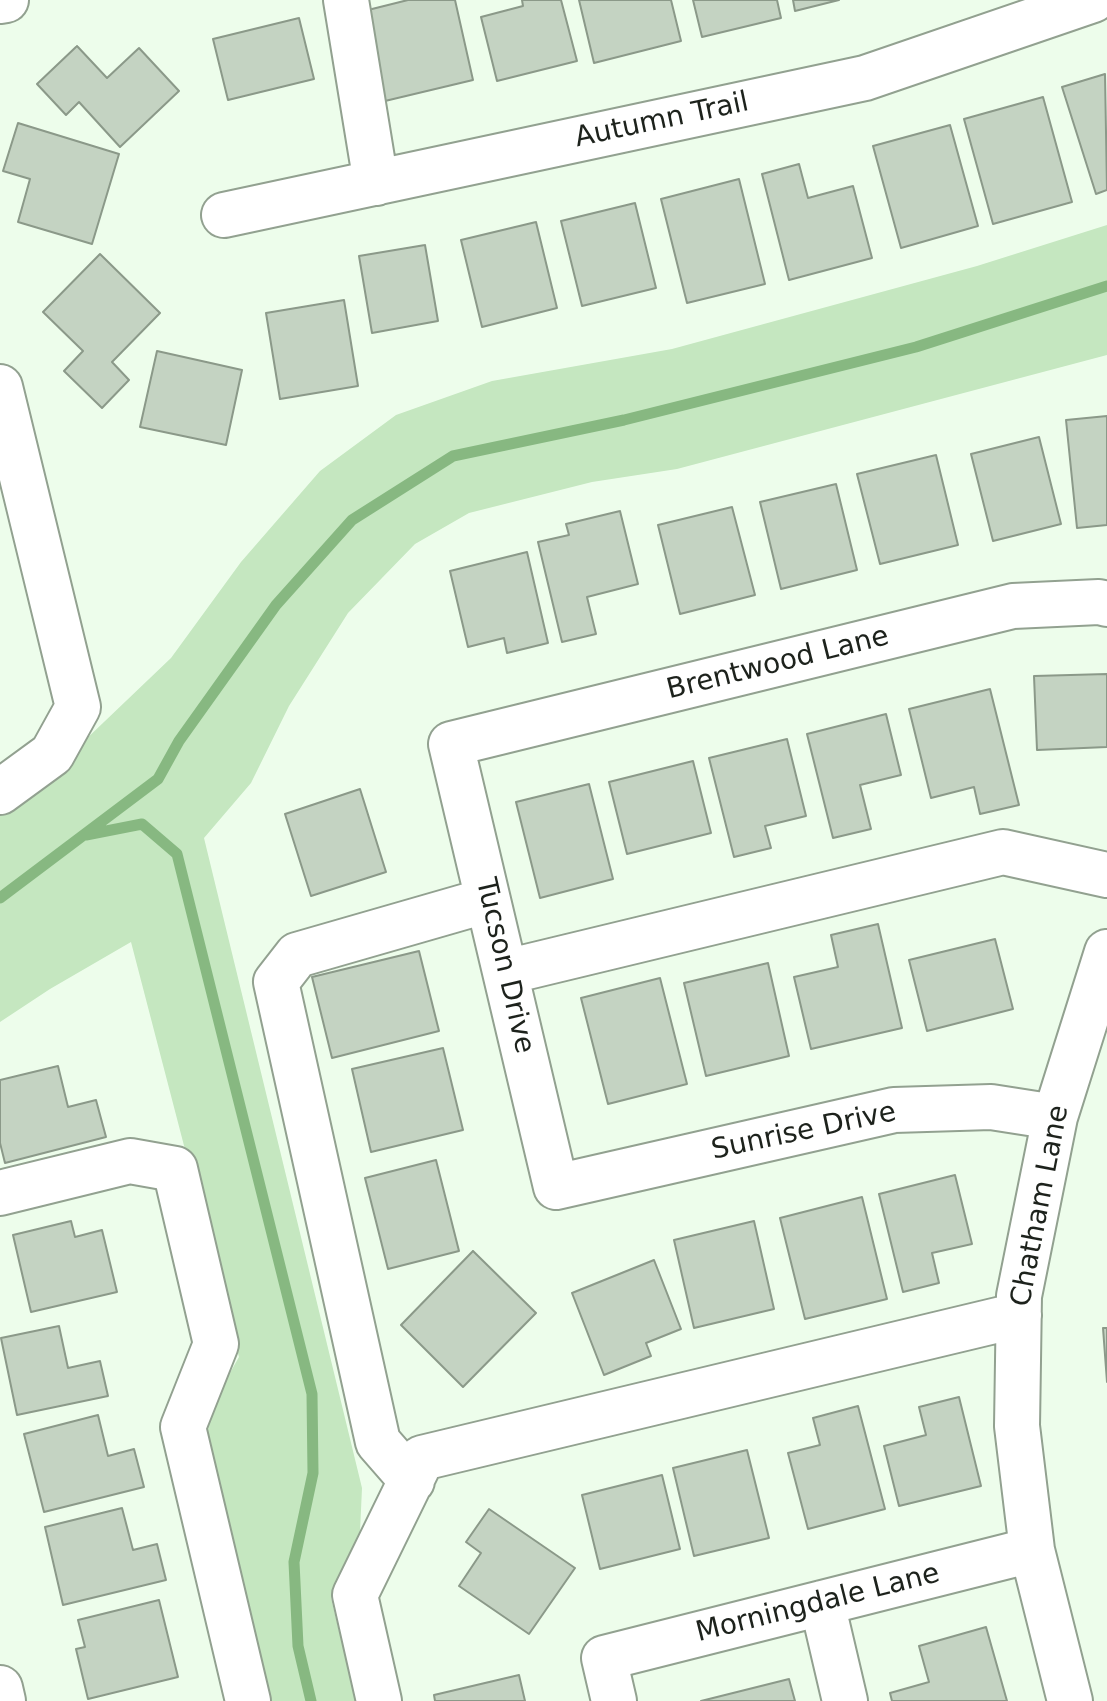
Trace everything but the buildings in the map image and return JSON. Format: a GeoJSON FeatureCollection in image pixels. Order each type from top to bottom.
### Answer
{"type":"FeatureCollection","features":[{"type":"Feature","properties":{"kind":"street"},"geometry":{"type":"LineString","coordinates":[[0,1],[6,0]]}},
{"type":"Feature","properties":{"kind":"street"},"geometry":{"type":"LineString","coordinates":[[346,0],[376,183]]}},
{"type":"Feature","properties":{"kind":"street","name":"Autumn Trail"},"geometry":{"type":"LineString","coordinates":[[224,215],[865,78],[1093,0]]}},
{"type":"Feature","properties":{"kind":"street"},"geometry":{"type":"LineString","coordinates":[[0,387],[5,438],[78,707],[52,754],[0,792]]}},
{"type":"Feature","properties":{"kind":"street","name":"Brentwood Lane"},"geometry":{"type":"LineString","coordinates":[[451,744],[1013,606],[1107,604]]}},
{"type":"Feature","properties":{"kind":"street","name":"Tucson Drive"},"geometry":{"type":"LineString","coordinates":[[451,744],[556,1187]]}},
{"type":"Feature","properties":{"kind":"street"},"geometry":{"type":"LineString","coordinates":[[506,972],[1003,852],[1107,875]]}},
{"type":"Feature","properties":{"kind":"street"},"geometry":{"type":"LineString","coordinates":[[412,1481],[378,1442],[276,982],[297,955],[488,900]]}},
{"type":"Feature","properties":{"kind":"street","name":"Chatham Lane"},"geometry":{"type":"LineString","coordinates":[[1070,1701],[1032,1550],[1017,1426],[1019,1296],[1055,1117],[1107,952]]}},
{"type":"Feature","properties":{"kind":"street","name":"Sunrise Drive"},"geometry":{"type":"LineString","coordinates":[[556,1187],[894,1110],[991,1107],[1055,1117]]}},
{"type":"Feature","properties":{"kind":"street"},"geometry":{"type":"LineString","coordinates":[[0,1193],[130,1161],[175,1169],[216,1344],[183,1427],[248,1701]]}},
{"type":"Feature","properties":{"kind":"street"},"geometry":{"type":"LineString","coordinates":[[379,1701],[355,1595],[422,1458],[1019,1315]]}},
{"type":"Feature","properties":{"kind":"street","name":"Morningdale Lane"},"geometry":{"type":"LineString","coordinates":[[614,1701],[604,1658],[1032,1550]]}},
{"type":"Feature","properties":{"kind":"street"},"geometry":{"type":"LineString","coordinates":[[822,1603],[845,1701]]}},
{"type":"Feature","properties":{"kind":"street"},"geometry":{"type":"LineString","coordinates":[[0,1688],[3,1701]]}},
{"type":"Feature","properties":{"kind":"green space"},"geometry":{"type":"Polygon","coordinates":[[[1107,225],[1107,355],[677,469],[592,482],[469,513],[415,544],[348,613],[289,706],[251,783],[204,838],[362,1488],[360,1532],[331,1598],[356,1701],[261,1701],[206,1472],[207,1413],[239,1357],[131,942],[0,1022],[0,803],[82,743],[171,658],[241,562],[320,471],[396,415],[492,381],[672,349],[977,266],[1107,225]]]}},
{"type":"Feature","properties":{"kind":"waterway"},"geometry":{"type":"LineString","coordinates":[[0,898],[158,779],[179,741],[276,605],[352,520],[453,456],[624,420],[916,347],[1107,286]]}},
{"type":"Feature","properties":{"kind":"waterway"},"geometry":{"type":"LineString","coordinates":[[86,835],[142,824],[177,854],[312,1394],[313,1473],[294,1562],[298,1646],[311,1701]]}}]}
